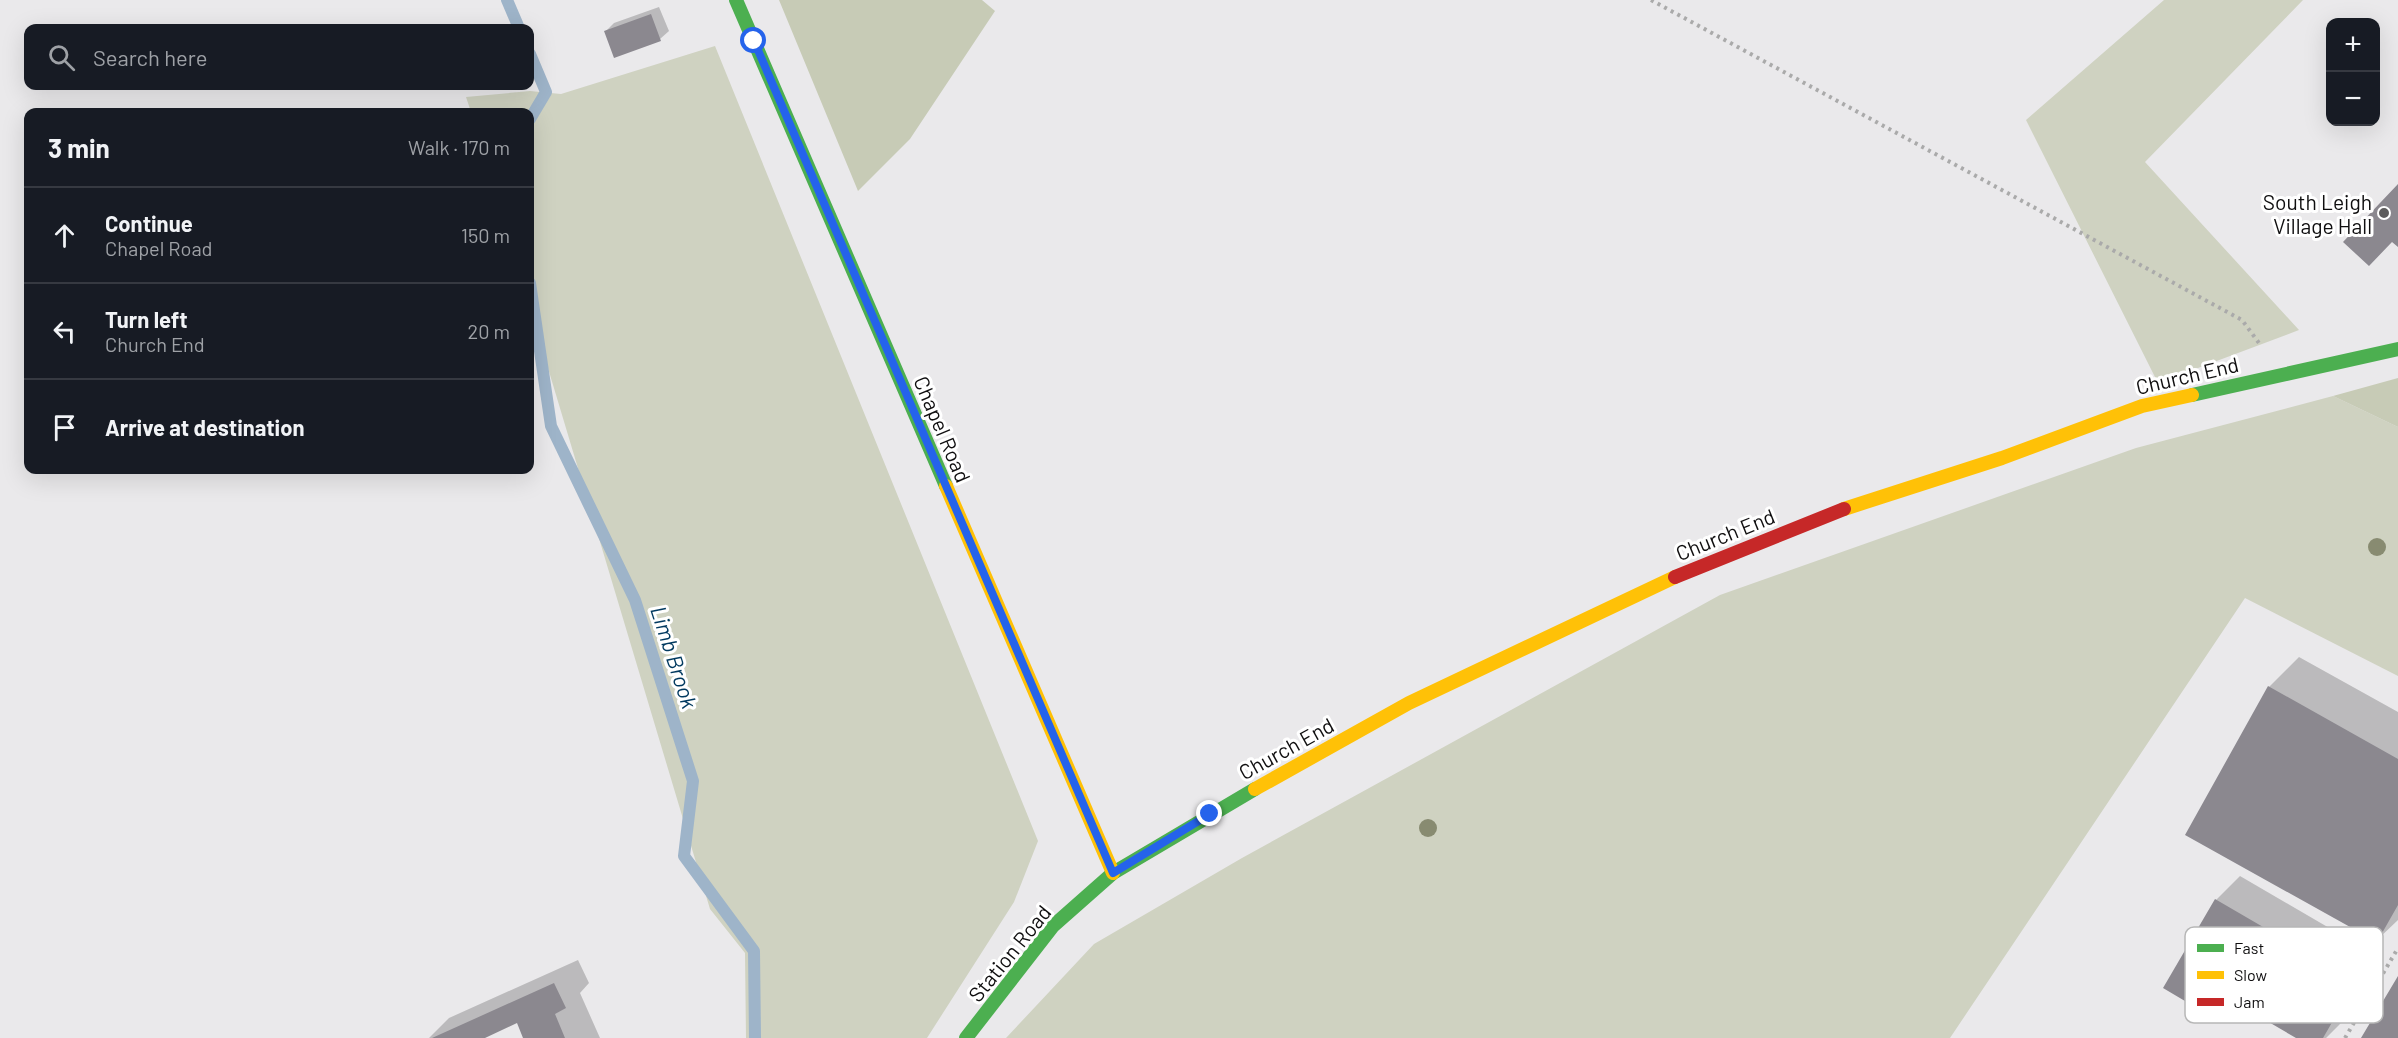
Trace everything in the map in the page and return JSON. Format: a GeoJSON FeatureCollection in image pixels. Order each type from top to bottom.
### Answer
{"type":"FeatureCollection","features":[{"type":"Feature","properties":{"kind":"street","name":"Chapel Road"},"geometry":{"type":"LineString","coordinates":[[736,0],[1113,873]]}},
{"type":"Feature","properties":{"kind":"street","name":"Church End"},"geometry":{"type":"LineString","coordinates":[[1113,873],[1210,814],[1409,703],[1653,586],[1848,507],[2002,458],[2142,406],[2398,349]]}},
{"type":"Feature","properties":{"kind":"street","name":"Station Road"},"geometry":{"type":"LineString","coordinates":[[966,1038],[1053,926],[1113,873]]}},
{"type":"Feature","properties":{"kind":"path"},"geometry":{"type":"LineString","coordinates":[[1651,0],[2242,320],[2282,375]]}},
{"type":"Feature","properties":{"kind":"path"},"geometry":{"type":"LineString","coordinates":[[2383,973],[2398,948]]}},
{"type":"Feature","properties":{"kind":"path"},"geometry":{"type":"LineString","coordinates":[[2345,1038],[2354,1023]]}},
{"type":"Feature","properties":{"kind":"green space"},"geometry":{"type":"Polygon","coordinates":[[[779,0],[982,0],[995,11],[910,139],[858,191],[779,0]]]}},
{"type":"Feature","properties":{"kind":"green space"},"geometry":{"type":"Polygon","coordinates":[[[2164,0],[2303,0],[2145,162],[2299,330],[2158,383],[2026,120],[2164,0]]]}},
{"type":"Feature","properties":{"kind":"green space"},"geometry":{"type":"Polygon","coordinates":[[[715,46],[1038,841],[1014,902],[927,1038],[746,1038],[745,953],[710,909],[534,321],[534,108],[470,108],[466,97],[530,91],[561,94],[715,46]]]}},
{"type":"Feature","properties":{"kind":"green space"},"geometry":{"type":"Polygon","coordinates":[[[2398,378],[2398,427],[2333,396],[2398,378]]]}},
{"type":"Feature","properties":{"kind":"green space"},"geometry":{"type":"Polygon","coordinates":[[[2333,396],[2398,427],[2398,676],[2245,598],[1950,1038],[1006,1038],[1094,944],[1242,858],[1720,595],[2136,448],[2333,396]]]}},
{"type":"Feature","properties":{"kind":"building"},"geometry":{"type":"Polygon","coordinates":[[[651,14],[661,41],[614,58],[604,31],[651,14]]]}},
{"type":"Feature","properties":{"kind":"building","name":"South Leigh Village Hall"},"geometry":{"type":"Polygon","coordinates":[[[2398,184],[2398,247],[2392,242],[2369,266],[2343,242],[2398,184]]]}},
{"type":"Feature","properties":{"kind":"building"},"geometry":{"type":"Polygon","coordinates":[[[2268,686],[2398,759],[2398,905],[2383,931],[2383,927],[2350,927],[2185,835],[2268,686]]]}},
{"type":"Feature","properties":{"kind":"building"},"geometry":{"type":"Polygon","coordinates":[[[2215,899],[2263,927],[2199,927],[2215,899]]]}},
{"type":"Feature","properties":{"kind":"building"},"geometry":{"type":"Polygon","coordinates":[[[2185,950],[2185,1001],[2163,988],[2185,950]]]}},
{"type":"Feature","properties":{"kind":"building"},"geometry":{"type":"Polygon","coordinates":[[[2398,976],[2398,1038],[2361,1038],[2370,1023],[2383,1023],[2383,1001],[2398,976]]]}},
{"type":"Feature","properties":{"kind":"building"},"geometry":{"type":"Polygon","coordinates":[[[554,983],[566,1008],[555,1014],[565,1038],[523,1038],[517,1023],[485,1038],[432,1038],[554,983]]]}},
{"type":"Feature","properties":{"kind":"building"},"geometry":{"type":"Polygon","coordinates":[[[2270,1023],[2332,1023],[2323,1038],[2296,1038],[2270,1023]]]}},
{"type":"Feature","properties":{"kind":"waterway","name":"Limb Brook"},"geometry":{"type":"LineString","coordinates":[[507,0],[517,24]]}},
{"type":"Feature","properties":{"kind":"waterway","name":"Limb Brook"},"geometry":{"type":"LineString","coordinates":[[534,64],[546,92],[534,112]]}},
{"type":"Feature","properties":{"kind":"waterway","name":"Limb Brook"},"geometry":{"type":"LineString","coordinates":[[534,310],[551,426],[635,600],[693,781],[684,856],[754,951],[755,1038]]}},
{"type":"Feature","properties":{"kind":"traffic: fast"},"geometry":{"type":"LineString","coordinates":[[736,0],[946,486]]}},
{"type":"Feature","properties":{"kind":"traffic: fast"},"geometry":{"type":"LineString","coordinates":[[2192,395],[2398,349]]}},
{"type":"Feature","properties":{"kind":"traffic: fast"},"geometry":{"type":"LineString","coordinates":[[966,1038],[1053,926],[1113,873],[1255,789]]}},
{"type":"Feature","properties":{"kind":"traffic: slow"},"geometry":{"type":"LineString","coordinates":[[1844,509],[2002,458],[2142,406],[2192,395]]}},
{"type":"Feature","properties":{"kind":"traffic: slow"},"geometry":{"type":"LineString","coordinates":[[946,486],[1113,873]]}},
{"type":"Feature","properties":{"kind":"traffic: slow"},"geometry":{"type":"LineString","coordinates":[[1255,789],[1409,703],[1675,577]]}},
{"type":"Feature","properties":{"kind":"traffic: jam"},"geometry":{"type":"LineString","coordinates":[[1675,577],[1844,509]]}},
{"type":"Feature","properties":{"kind":"place","name":"South Leigh Village Hall"},"geometry":{"type":"Point","coordinates":[2384,213]}},
{"type":"Feature","properties":{"kind":"route"},"geometry":{"type":"LineString","coordinates":[[754,41],[1113,873],[1210,814]]}}]}
